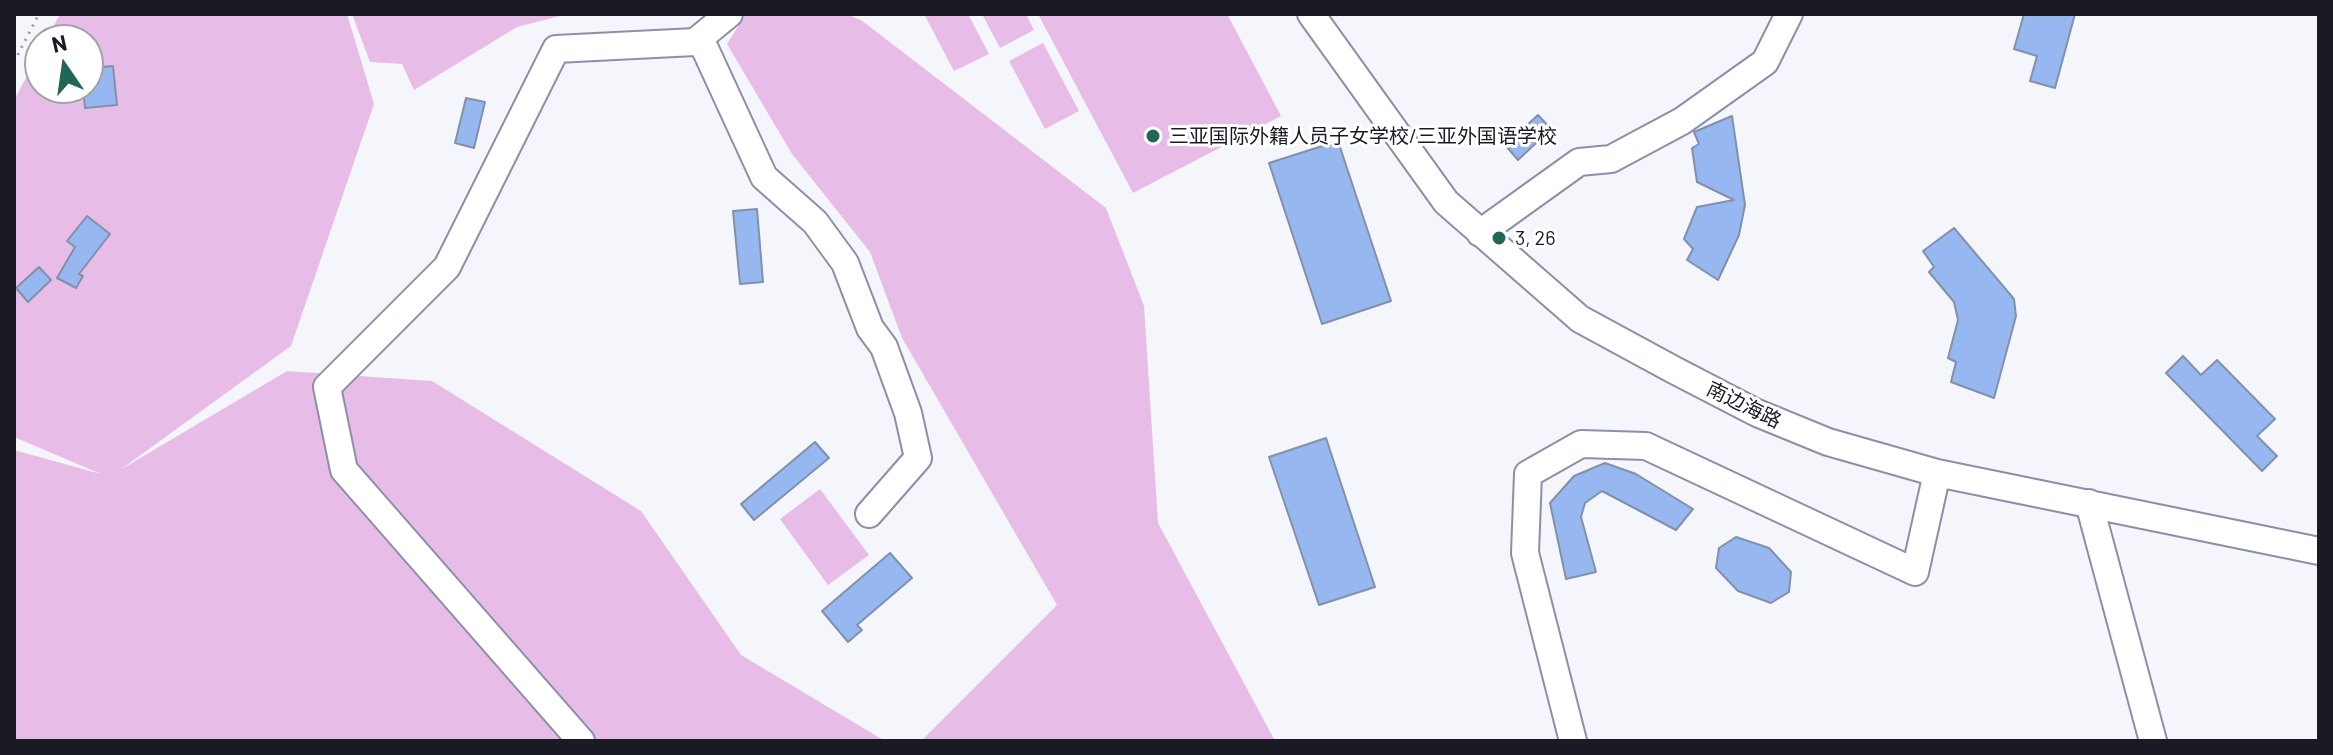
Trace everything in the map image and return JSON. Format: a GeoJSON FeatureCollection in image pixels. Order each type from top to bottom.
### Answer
{"type":"FeatureCollection","features":[{"type":"Feature","properties":{"kind":"street"},"geometry":{"type":"LineString","coordinates":[[581,741],[344,470],[327,387],[447,267],[556,49],[695,42],[729,14]]}},
{"type":"Feature","properties":{"kind":"street","name":"南边海路"},"geometry":{"type":"LineString","coordinates":[[1311,14],[1446,202],[1580,319],[1757,413],[1828,442],[1937,473],[2319,551]]}},
{"type":"Feature","properties":{"kind":"street"},"geometry":{"type":"LineString","coordinates":[[1480,233],[1579,162],[1611,159],[1682,121],[1765,62],[1789,14]]}},
{"type":"Feature","properties":{"kind":"street"},"geometry":{"type":"LineString","coordinates":[[700,38],[764,177],[815,222],[845,263],[870,328],[884,347],[908,413],[918,458],[869,514]]}},
{"type":"Feature","properties":{"kind":"street"},"geometry":{"type":"LineString","coordinates":[[1573,741],[1525,553],[1528,474],[1581,444],[1646,446],[1915,572],[1937,473]]}},
{"type":"Feature","properties":{"kind":"street"},"geometry":{"type":"LineString","coordinates":[[2089,503],[2153,741]]}},
{"type":"Feature","properties":{"kind":"path"},"geometry":{"type":"LineString","coordinates":[[14,62],[39,14]]}},
{"type":"Feature","properties":{"kind":"shaded area"},"geometry":{"type":"Polygon","coordinates":[[[60,14],[347,14],[374,104],[291,346],[120,470],[287,371],[432,381],[641,511],[741,655],[885,741],[14,741],[14,450],[101,474],[14,437],[14,100],[24,82],[24,104],[104,104],[104,24],[55,24],[60,14]]]}},
{"type":"Feature","properties":{"kind":"shaded area"},"geometry":{"type":"Polygon","coordinates":[[[352,14],[568,14],[517,27],[414,90],[402,64],[370,62],[352,14]]]}},
{"type":"Feature","properties":{"kind":"shaded area"},"geometry":{"type":"Polygon","coordinates":[[[746,14],[846,14],[861,20],[1106,208],[1144,306],[1158,523],[1275,741],[921,741],[1057,605],[902,338],[870,252],[792,154],[727,44],[746,14]]]}},
{"type":"Feature","properties":{"kind":"shaded area"},"geometry":{"type":"Polygon","coordinates":[[[924,14],[968,14],[989,54],[954,71],[924,14]]]}},
{"type":"Feature","properties":{"kind":"shaded area"},"geometry":{"type":"Polygon","coordinates":[[[982,14],[1026,14],[1034,30],[1000,48],[982,14]]]}},
{"type":"Feature","properties":{"kind":"shaded area"},"geometry":{"type":"Polygon","coordinates":[[[1038,14],[1227,14],[1281,116],[1133,193],[1038,14]]]}},
{"type":"Feature","properties":{"kind":"shaded area"},"geometry":{"type":"Polygon","coordinates":[[[1043,43],[1079,111],[1045,129],[1009,61],[1043,43]]]}},
{"type":"Feature","properties":{"kind":"shaded area"},"geometry":{"type":"Polygon","coordinates":[[[820,489],[869,555],[828,585],[780,519],[820,489]]]}},
{"type":"Feature","properties":{"kind":"building"},"geometry":{"type":"Polygon","coordinates":[[[2024,14],[2075,14],[2055,88],[2030,81],[2037,56],[2014,49],[2024,14]]]}},
{"type":"Feature","properties":{"kind":"building"},"geometry":{"type":"Polygon","coordinates":[[[113,66],[117,105],[85,108],[85,104],[104,104],[104,67],[113,66]]]}},
{"type":"Feature","properties":{"kind":"building"},"geometry":{"type":"Polygon","coordinates":[[[466,98],[485,102],[474,148],[455,143],[466,98]]]}},
{"type":"Feature","properties":{"kind":"building"},"geometry":{"type":"Polygon","coordinates":[[[1538,115],[1551,129],[1518,160],[1505,145],[1538,115]]]}},
{"type":"Feature","properties":{"kind":"building"},"geometry":{"type":"Polygon","coordinates":[[[1732,116],[1745,205],[1739,235],[1718,280],[1687,260],[1693,249],[1684,239],[1697,207],[1734,200],[1697,182],[1692,148],[1699,144],[1694,132],[1732,116]]]}},
{"type":"Feature","properties":{"kind":"building"},"geometry":{"type":"Polygon","coordinates":[[[1338,141],[1391,301],[1322,324],[1269,163],[1338,141]]]}},
{"type":"Feature","properties":{"kind":"building"},"geometry":{"type":"Polygon","coordinates":[[[757,209],[763,282],[740,284],[733,211],[757,209]]]}},
{"type":"Feature","properties":{"kind":"building"},"geometry":{"type":"Polygon","coordinates":[[[87,216],[110,234],[79,274],[83,276],[76,288],[57,278],[75,247],[67,241],[87,216]]]}},
{"type":"Feature","properties":{"kind":"building"},"geometry":{"type":"Polygon","coordinates":[[[1954,228],[2014,299],[2016,316],[1994,398],[1951,382],[1956,362],[1948,358],[1958,320],[1954,302],[1929,272],[1934,267],[1923,251],[1954,228]]]}},
{"type":"Feature","properties":{"kind":"building"},"geometry":{"type":"Polygon","coordinates":[[[39,267],[51,280],[28,302],[16,288],[39,267]]]}},
{"type":"Feature","properties":{"kind":"building"},"geometry":{"type":"Polygon","coordinates":[[[2183,356],[2201,375],[2217,360],[2275,419],[2257,436],[2277,456],[2262,471],[2166,373],[2183,356]]]}},
{"type":"Feature","properties":{"kind":"building"},"geometry":{"type":"Polygon","coordinates":[[[1326,438],[1375,587],[1319,605],[1269,457],[1326,438]]]}},
{"type":"Feature","properties":{"kind":"building"},"geometry":{"type":"Polygon","coordinates":[[[815,442],[829,458],[754,520],[741,504],[815,442]]]}},
{"type":"Feature","properties":{"kind":"building"},"geometry":{"type":"Polygon","coordinates":[[[1605,463],[1636,474],[1693,509],[1676,530],[1602,491],[1585,503],[1581,517],[1596,572],[1566,579],[1550,503],[1574,476],[1605,463]]]}},
{"type":"Feature","properties":{"kind":"building"},"geometry":{"type":"Polygon","coordinates":[[[1736,537],[1769,548],[1791,572],[1789,592],[1771,603],[1738,591],[1716,568],[1719,548],[1736,537]]]}},
{"type":"Feature","properties":{"kind":"building"},"geometry":{"type":"Polygon","coordinates":[[[890,553],[912,578],[857,625],[862,630],[848,642],[822,611],[890,553]]]}},
{"type":"Feature","properties":{"kind":"place","name":"三亚国际外籍人员子女学校/三亚外国语学校"},"geometry":{"type":"Point","coordinates":[1153,136]}},
{"type":"Feature","properties":{"kind":"place","name":"3, 26"},"geometry":{"type":"Point","coordinates":[1499,238]}}]}
